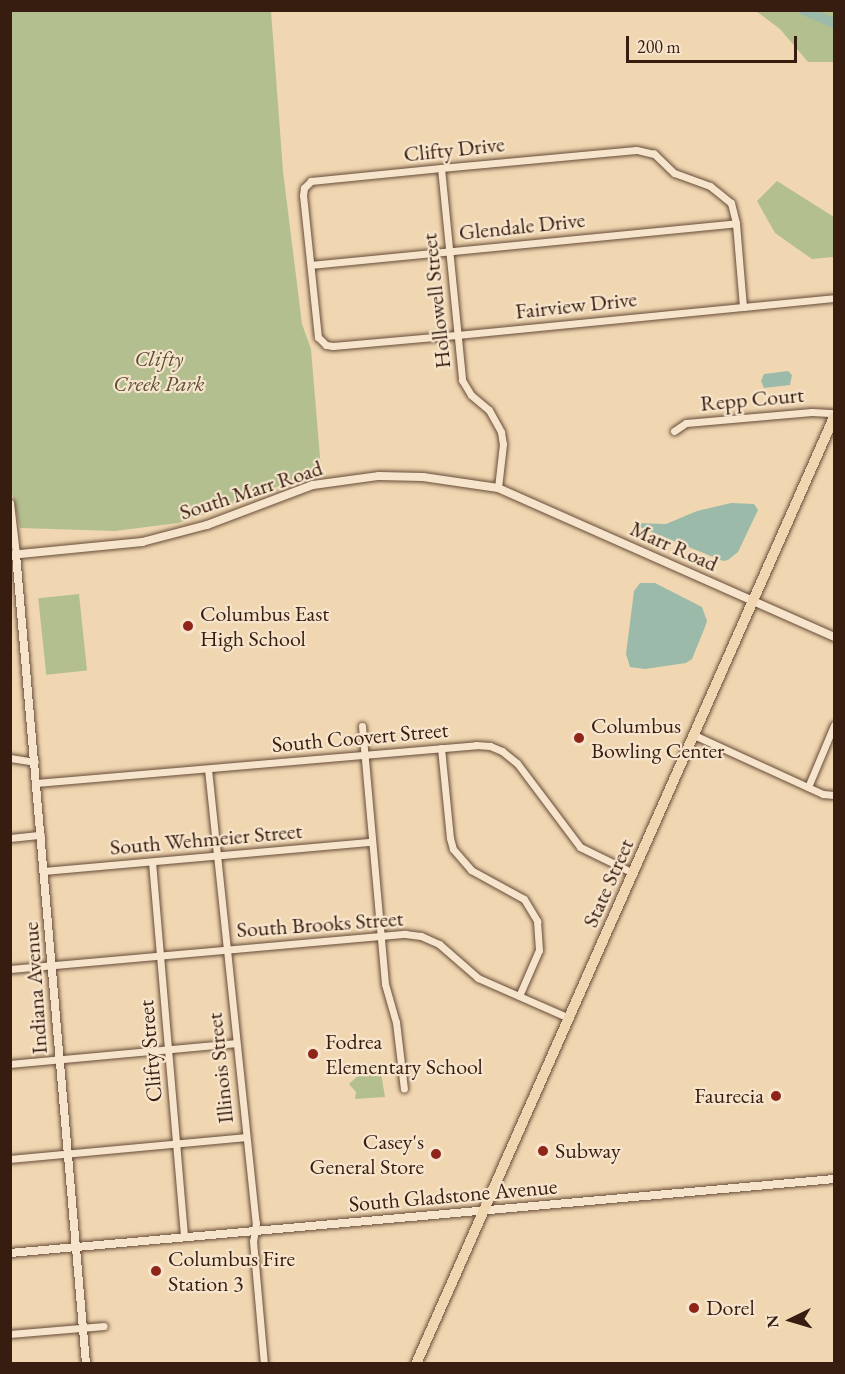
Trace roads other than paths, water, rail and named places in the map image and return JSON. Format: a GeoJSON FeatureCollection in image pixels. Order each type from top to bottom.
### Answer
{"type":"FeatureCollection","features":[{"type":"Feature","properties":{"kind":"highway","name":"State Street"},"geometry":{"type":"LineString","coordinates":[[416,1364],[754,602],[834,415]]}},
{"type":"Feature","properties":{"kind":"street","name":"Clifty Drive"},"geometry":{"type":"LineString","coordinates":[[322,343],[318,337],[303,195],[307,183],[636,150],[654,154],[683,178],[710,186],[724,195],[730,203],[736,223],[743,307]]}},
{"type":"Feature","properties":{"kind":"street","name":"Hollowell Street"},"geometry":{"type":"LineString","coordinates":[[441,168],[461,374],[465,388],[489,410],[501,432],[503,444],[498,488]]}},
{"type":"Feature","properties":{"kind":"street","name":"Glendale Drive"},"geometry":{"type":"LineString","coordinates":[[311,265],[736,223]]}},
{"type":"Feature","properties":{"kind":"street","name":"Fairview Drive"},"geometry":{"type":"LineString","coordinates":[[322,343],[333,346],[834,298]]}},
{"type":"Feature","properties":{"kind":"street","name":"Repp Court"},"geometry":{"type":"LineString","coordinates":[[674,432],[687,423],[813,412],[834,415]]}},
{"type":"Feature","properties":{"kind":"street","name":"South Marr Road"},"geometry":{"type":"LineString","coordinates":[[13,554],[142,542],[207,525],[313,485],[379,476],[423,477],[498,488]]}},
{"type":"Feature","properties":{"kind":"street","name":"Marr Road"},"geometry":{"type":"LineString","coordinates":[[498,488],[834,637]]}},
{"type":"Feature","properties":{"kind":"street","name":"Indiana Avenue"},"geometry":{"type":"LineString","coordinates":[[10,503],[86,1364]]}},
{"type":"Feature","properties":{"kind":"street"},"geometry":{"type":"LineString","coordinates":[[808,787],[834,725]]}},
{"type":"Feature","properties":{"kind":"street"},"geometry":{"type":"LineString","coordinates":[[362,726],[385,984],[396,1022],[404,1089]]}},
{"type":"Feature","properties":{"kind":"street"},"geometry":{"type":"LineString","coordinates":[[694,735],[808,787],[834,795]]}},
{"type":"Feature","properties":{"kind":"street","name":"South Coovert Street"},"geometry":{"type":"LineString","coordinates":[[36,783],[476,745],[502,751],[517,764],[573,841],[591,854],[633,873]]}},
{"type":"Feature","properties":{"kind":"street"},"geometry":{"type":"LineString","coordinates":[[441,748],[453,849],[471,870],[524,899],[537,921],[539,950],[519,996]]}},
{"type":"Feature","properties":{"kind":"street"},"geometry":{"type":"LineString","coordinates":[[10,758],[34,762]]}},
{"type":"Feature","properties":{"kind":"street","name":"Illinois Street"},"geometry":{"type":"LineString","coordinates":[[208,769],[255,1231],[253,1241],[264,1364]]}},
{"type":"Feature","properties":{"kind":"street"},"geometry":{"type":"LineString","coordinates":[[10,838],[41,835]]}},
{"type":"Feature","properties":{"kind":"street","name":"South Wehmeier Street"},"geometry":{"type":"LineString","coordinates":[[44,871],[371,842]]}},
{"type":"Feature","properties":{"kind":"street","name":"Clifty Street"},"geometry":{"type":"LineString","coordinates":[[152,862],[184,1237]]}},
{"type":"Feature","properties":{"kind":"street","name":"South Brooks Street"},"geometry":{"type":"LineString","coordinates":[[10,969],[381,936],[421,936],[439,944],[478,978],[569,1018]]}},
{"type":"Feature","properties":{"kind":"street"},"geometry":{"type":"LineString","coordinates":[[10,1064],[236,1043]]}},
{"type":"Feature","properties":{"kind":"street"},"geometry":{"type":"LineString","coordinates":[[10,1159],[246,1137]]}},
{"type":"Feature","properties":{"kind":"street","name":"South Gladstone Avenue"},"geometry":{"type":"LineString","coordinates":[[10,1253],[834,1179]]}},
{"type":"Feature","properties":{"kind":"street"},"geometry":{"type":"LineString","coordinates":[[10,1334],[104,1326]]}},
{"type":"Feature","properties":{"kind":"waterway"},"geometry":{"type":"LineString","coordinates":[[803,10],[834,23]]}},
{"type":"Feature","properties":{"kind":"place","name":"Columbus East High School"},"geometry":{"type":"Point","coordinates":[188,626]}},
{"type":"Feature","properties":{"kind":"place","name":"Columbus Bowling Center"},"geometry":{"type":"Point","coordinates":[579,738]}},
{"type":"Feature","properties":{"kind":"place","name":"Fodrea Elementary School"},"geometry":{"type":"Point","coordinates":[313,1054]}},
{"type":"Feature","properties":{"kind":"place","name":"Faurecia"},"geometry":{"type":"Point","coordinates":[776,1096]}},
{"type":"Feature","properties":{"kind":"place","name":"Subway"},"geometry":{"type":"Point","coordinates":[543,1151]}},
{"type":"Feature","properties":{"kind":"place","name":"Casey's General Store"},"geometry":{"type":"Point","coordinates":[436,1154]}},
{"type":"Feature","properties":{"kind":"place","name":"Columbus Fire Station 3"},"geometry":{"type":"Point","coordinates":[156,1271]}},
{"type":"Feature","properties":{"kind":"place","name":"Dorel"},"geometry":{"type":"Point","coordinates":[694,1308]}},
{"type":"Feature","properties":{"kind":"park label","name":"Clifty Creek Park"},"geometry":{"type":"Point","coordinates":[159,370]}}]}
